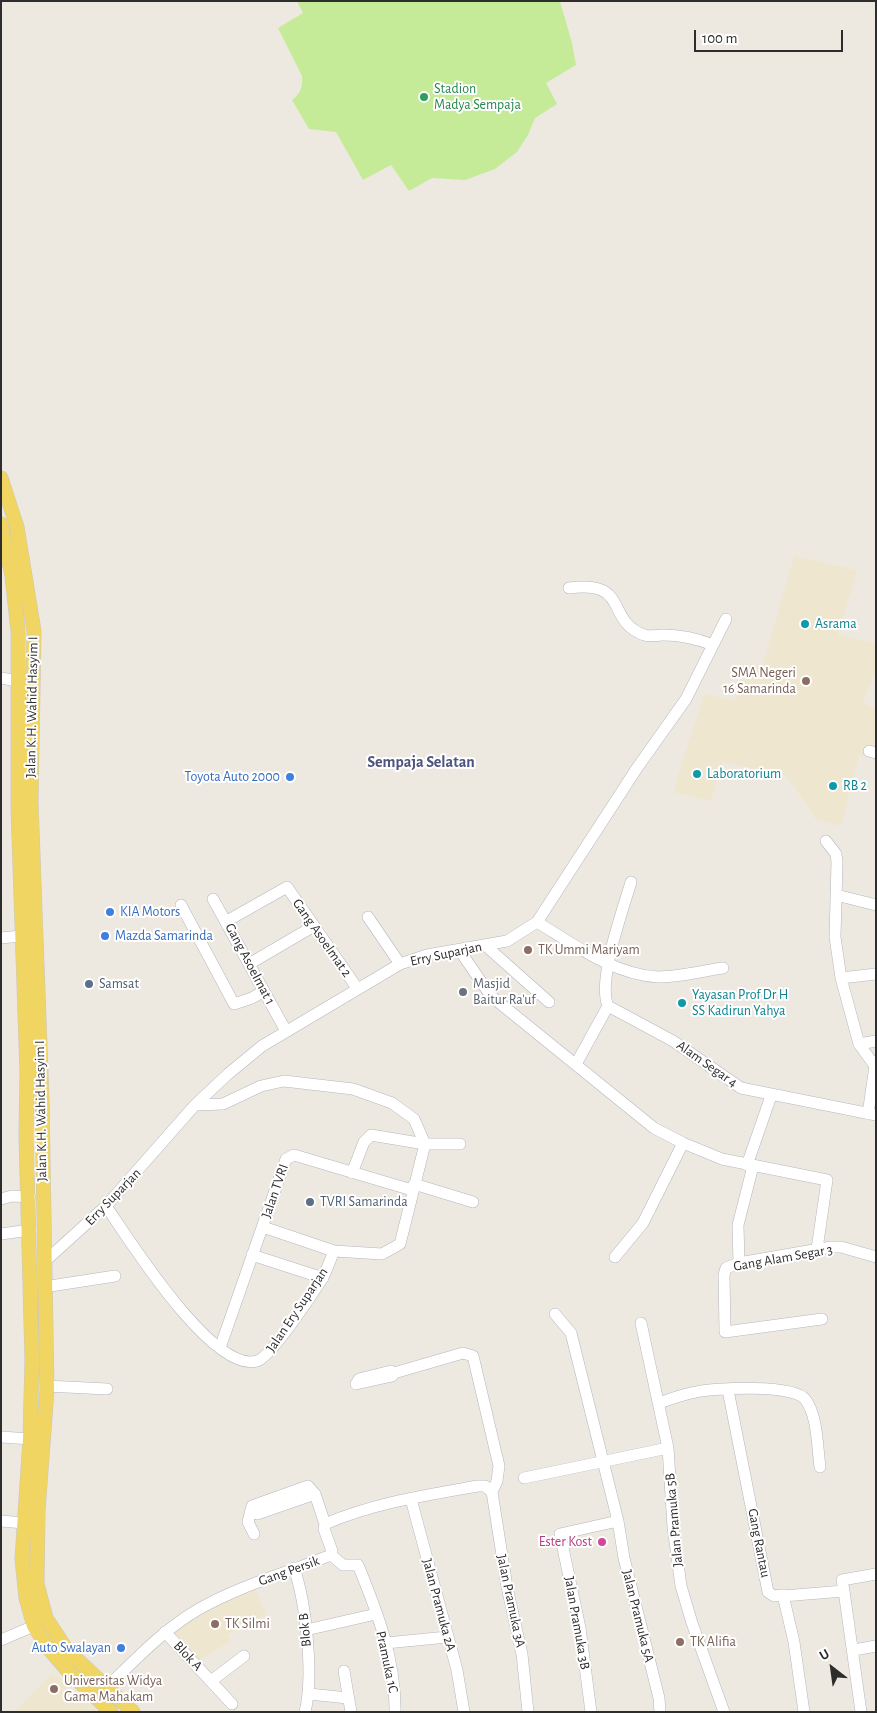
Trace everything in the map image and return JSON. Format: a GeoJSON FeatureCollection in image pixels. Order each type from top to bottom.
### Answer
{"type":"FeatureCollection","features":[{"type":"Feature","properties":{"kind":"main road","name":"Jalan K.H. Wahid Hasyim I"},"geometry":{"type":"LineString","coordinates":[[1,478],[17,527],[34,631],[31,802],[42,1101],[46,1386],[38,1511],[37,1584],[46,1618],[67,1650],[74,1668],[111,1712]]}},
{"type":"Feature","properties":{"kind":"main road","name":"Jalan K.H. Wahid Hasyim I"},"geometry":{"type":"LineString","coordinates":[[1,524],[7,576],[18,631],[21,936],[27,1104],[26,1135],[30,1197],[32,1360],[30,1439],[22,1559],[26,1598],[34,1626],[49,1649],[74,1668],[106,1688],[134,1712]]}},
{"type":"Feature","properties":{"kind":"main road"},"geometry":{"type":"LineString","coordinates":[[18,631],[34,631]]}},
{"type":"Feature","properties":{"kind":"main road"},"geometry":{"type":"LineString","coordinates":[[27,1104],[42,1101]]}},
{"type":"Feature","properties":{"kind":"street"},"geometry":{"type":"LineString","coordinates":[[570,588],[591,586],[607,591],[612,596],[627,625],[646,636],[664,635],[713,645]]}},
{"type":"Feature","properties":{"kind":"street","name":"Erry Suparjan"},"geometry":{"type":"LineString","coordinates":[[43,1263],[106,1206],[195,1105],[262,1046],[400,964],[426,956],[512,940],[536,922],[637,768],[686,699],[726,619]]}},
{"type":"Feature","properties":{"kind":"street"},"geometry":{"type":"LineString","coordinates":[[1,678],[18,681]]}},
{"type":"Feature","properties":{"kind":"street"},"geometry":{"type":"LineString","coordinates":[[826,841],[836,854],[835,937],[841,978],[859,1044],[875,1066],[872,1114]]}},
{"type":"Feature","properties":{"kind":"street"},"geometry":{"type":"LineString","coordinates":[[576,1064],[607,1004],[608,962],[631,882]]}},
{"type":"Feature","properties":{"kind":"street","name":"Gang Asoelmat 2"},"geometry":{"type":"LineString","coordinates":[[227,921],[286,887],[357,988]]}},
{"type":"Feature","properties":{"kind":"street"},"geometry":{"type":"LineString","coordinates":[[836,895],[876,905]]}},
{"type":"Feature","properties":{"kind":"street","name":"Gang Asoelmat 1"},"geometry":{"type":"LineString","coordinates":[[213,898],[286,1031]]}},
{"type":"Feature","properties":{"kind":"street"},"geometry":{"type":"LineString","coordinates":[[181,905],[234,1004],[252,998],[264,991]]}},
{"type":"Feature","properties":{"kind":"street"},"geometry":{"type":"LineString","coordinates":[[368,917],[400,964]]}},
{"type":"Feature","properties":{"kind":"street"},"geometry":{"type":"LineString","coordinates":[[536,922],[608,962],[632,972],[659,977],[724,968]]}},
{"type":"Feature","properties":{"kind":"street"},"geometry":{"type":"LineString","coordinates":[[249,964],[314,926]]}},
{"type":"Feature","properties":{"kind":"street"},"geometry":{"type":"LineString","coordinates":[[1,938],[21,936]]}},
{"type":"Feature","properties":{"kind":"street"},"geometry":{"type":"LineString","coordinates":[[486,946],[549,1002]]}},
{"type":"Feature","properties":{"kind":"street"},"geometry":{"type":"LineString","coordinates":[[460,951],[491,996],[642,1120],[683,1143],[722,1159],[827,1180],[817,1249]]}},
{"type":"Feature","properties":{"kind":"street"},"geometry":{"type":"LineString","coordinates":[[841,978],[876,974]]}},
{"type":"Feature","properties":{"kind":"street","name":"Alam Segar 4"},"geometry":{"type":"LineString","coordinates":[[607,1004],[673,1040],[741,1088],[771,1096],[872,1114]]}},
{"type":"Feature","properties":{"kind":"street"},"geometry":{"type":"LineString","coordinates":[[859,1044],[876,1041]]}},
{"type":"Feature","properties":{"kind":"street"},"geometry":{"type":"LineString","coordinates":[[195,1105],[223,1104],[260,1086],[284,1081],[353,1089],[392,1103],[414,1120],[425,1144]]}},
{"type":"Feature","properties":{"kind":"street"},"geometry":{"type":"LineString","coordinates":[[738,1263],[738,1225],[750,1166],[771,1096]]}},
{"type":"Feature","properties":{"kind":"street"},"geometry":{"type":"LineString","coordinates":[[352,1173],[364,1142],[370,1135],[425,1144],[460,1144]]}},
{"type":"Feature","properties":{"kind":"street"},"geometry":{"type":"LineString","coordinates":[[615,1257],[643,1223],[683,1143]]}},
{"type":"Feature","properties":{"kind":"street","name":"Jalan Ery Suparjan"},"geometry":{"type":"LineString","coordinates":[[106,1206],[146,1266],[195,1325],[220,1348],[240,1360],[254,1362],[260,1360],[288,1327],[323,1278],[334,1251],[382,1254],[400,1244],[425,1144]]}},
{"type":"Feature","properties":{"kind":"street","name":"Jalan TVRI"},"geometry":{"type":"LineString","coordinates":[[220,1348],[286,1159],[289,1157],[294,1156],[352,1173],[473,1202]]}},
{"type":"Feature","properties":{"kind":"street"},"geometry":{"type":"LineString","coordinates":[[1,1199],[12,1196],[30,1197]]}},
{"type":"Feature","properties":{"kind":"street"},"geometry":{"type":"LineString","coordinates":[[263,1227],[334,1251]]}},
{"type":"Feature","properties":{"kind":"street"},"geometry":{"type":"LineString","coordinates":[[1,1234],[30,1230]]}},
{"type":"Feature","properties":{"kind":"street","name":"Gang Alam Segar 3"},"geometry":{"type":"LineString","coordinates":[[822,1319],[725,1332],[724,1276],[726,1268],[738,1263],[817,1249],[841,1247],[876,1257]]}},
{"type":"Feature","properties":{"kind":"street"},"geometry":{"type":"LineString","coordinates":[[252,1255],[323,1278]]}},
{"type":"Feature","properties":{"kind":"street"},"geometry":{"type":"LineString","coordinates":[[44,1287],[115,1276]]}},
{"type":"Feature","properties":{"kind":"street","name":"Jalan Pramuka 5A"},"geometry":{"type":"LineString","coordinates":[[555,1314],[571,1333],[618,1521],[624,1558],[659,1698],[660,1712]]}},
{"type":"Feature","properties":{"kind":"street","name":"Jalan Pramuka 5B"},"geometry":{"type":"LineString","coordinates":[[640,1324],[668,1448],[673,1527],[681,1586],[692,1623],[724,1712]]}},
{"type":"Feature","properties":{"kind":"street"},"geometry":{"type":"LineString","coordinates":[[325,1524],[378,1506],[478,1486],[485,1486],[492,1492],[497,1482],[499,1466],[473,1356],[463,1353],[394,1373]]}},
{"type":"Feature","properties":{"kind":"street"},"geometry":{"type":"LineString","coordinates":[[46,1386],[107,1389]]}},
{"type":"Feature","properties":{"kind":"street"},"geometry":{"type":"LineString","coordinates":[[659,1403],[697,1391],[777,1388],[791,1390],[804,1398],[811,1412],[820,1466]]}},
{"type":"Feature","properties":{"kind":"street","name":"Gang Rantau"},"geometry":{"type":"LineString","coordinates":[[728,1390],[768,1592],[769,1595],[783,1596]]}},
{"type":"Feature","properties":{"kind":"street"},"geometry":{"type":"LineString","coordinates":[[1,1437],[30,1439]]}},
{"type":"Feature","properties":{"kind":"street"},"geometry":{"type":"LineString","coordinates":[[524,1478],[668,1448]]}},
{"type":"Feature","properties":{"kind":"street","name":"Gang Persik"},"geometry":{"type":"LineString","coordinates":[[106,1688],[165,1632],[199,1609],[294,1568],[331,1555],[332,1551],[315,1494],[308,1486],[252,1506],[248,1522],[254,1534]]}},
{"type":"Feature","properties":{"kind":"street","name":"Jalan Pramuka 3A"},"geometry":{"type":"LineString","coordinates":[[492,1492],[507,1587],[522,1654],[528,1712]]}},
{"type":"Feature","properties":{"kind":"street","name":"Jalan Pramuka 2A"},"geometry":{"type":"LineString","coordinates":[[411,1499],[457,1670],[464,1712]]}},
{"type":"Feature","properties":{"kind":"street"},"geometry":{"type":"LineString","coordinates":[[1,1521],[24,1523]]}},
{"type":"Feature","properties":{"kind":"street","name":"Jalan Pramuka 3B"},"geometry":{"type":"LineString","coordinates":[[591,1712],[580,1628],[560,1534],[618,1521]]}},
{"type":"Feature","properties":{"kind":"street","name":"Pramuka 1C"},"geometry":{"type":"LineString","coordinates":[[331,1555],[343,1565],[358,1565],[386,1643],[394,1677],[395,1712]]}},
{"type":"Feature","properties":{"kind":"street","name":"Blok B"},"geometry":{"type":"LineString","coordinates":[[294,1568],[301,1587],[306,1630],[309,1694],[306,1712]]}},
{"type":"Feature","properties":{"kind":"street"},"geometry":{"type":"LineString","coordinates":[[804,1712],[794,1642],[783,1596],[843,1586],[876,1574]]}},
{"type":"Feature","properties":{"kind":"street"},"geometry":{"type":"LineString","coordinates":[[843,1586],[854,1650],[861,1712]]}},
{"type":"Feature","properties":{"kind":"street","name":"Pramuka 1C"},"geometry":{"type":"LineString","coordinates":[[306,1630],[376,1614]]}},
{"type":"Feature","properties":{"kind":"street"},"geometry":{"type":"LineString","coordinates":[[1,1640],[34,1626]]}},
{"type":"Feature","properties":{"kind":"street","name":"Blok A"},"geometry":{"type":"LineString","coordinates":[[165,1632],[232,1704]]}},
{"type":"Feature","properties":{"kind":"street"},"geometry":{"type":"LineString","coordinates":[[386,1643],[447,1637]]}},
{"type":"Feature","properties":{"kind":"street"},"geometry":{"type":"LineString","coordinates":[[854,1650],[876,1646]]}},
{"type":"Feature","properties":{"kind":"street","name":"Blok A"},"geometry":{"type":"LineString","coordinates":[[211,1681],[244,1656]]}},
{"type":"Feature","properties":{"kind":"street"},"geometry":{"type":"LineString","coordinates":[[344,1671],[351,1712]]}},
{"type":"Feature","properties":{"kind":"street"},"geometry":{"type":"LineString","coordinates":[[309,1694],[348,1698]]}},
{"type":"Feature","properties":{"kind":"shaded area","name":"SMA Negeri 16 Samarinda"},"geometry":{"type":"Polygon","coordinates":[[[794,556],[857,570],[838,635],[876,643],[876,668],[863,703],[876,708],[876,759],[859,755],[841,826],[814,818],[811,810],[786,776],[722,762],[711,801],[673,792],[704,694],[735,701],[748,663],[762,668],[794,556]]]}},
{"type":"Feature","properties":{"kind":"shaded area","name":"TK Silmi"},"geometry":{"type":"Polygon","coordinates":[[[254,1585],[266,1615],[228,1635],[231,1641],[196,1663],[168,1633],[198,1612],[254,1585]]]}},
{"type":"Feature","properties":{"kind":"shaded area","name":"Universitas Widya Gama Mahakam"},"geometry":{"type":"Polygon","coordinates":[[[52,1673],[99,1712],[14,1712],[52,1673]]]}},
{"type":"Feature","properties":{"kind":"green space","name":"Stadion Madya Sempaja"},"geometry":{"type":"Polygon","coordinates":[[[297,1],[560,1],[576,65],[546,83],[557,104],[535,118],[528,135],[517,152],[495,169],[465,180],[432,178],[409,191],[391,165],[363,180],[336,132],[309,129],[292,100],[300,90],[302,76],[278,28],[303,13],[297,1]]]}},
{"type":"Feature","properties":{"kind":"place","name":"Stadion Madya Sempaja"},"geometry":{"type":"Point","coordinates":[424,97]}},
{"type":"Feature","properties":{"kind":"place","name":"Asrama"},"geometry":{"type":"Point","coordinates":[805,624]}},
{"type":"Feature","properties":{"kind":"place","name":"SMA Negeri 16 Samarinda"},"geometry":{"type":"Point","coordinates":[806,681]}},
{"type":"Feature","properties":{"kind":"place","name":"Laboratorium"},"geometry":{"type":"Point","coordinates":[697,774]}},
{"type":"Feature","properties":{"kind":"place","name":"Toyota Auto 2000"},"geometry":{"type":"Point","coordinates":[290,777]}},
{"type":"Feature","properties":{"kind":"place","name":"RB 2"},"geometry":{"type":"Point","coordinates":[833,786]}},
{"type":"Feature","properties":{"kind":"place","name":"KIA Motors"},"geometry":{"type":"Point","coordinates":[110,912]}},
{"type":"Feature","properties":{"kind":"place","name":"Mazda Samarinda"},"geometry":{"type":"Point","coordinates":[105,936]}},
{"type":"Feature","properties":{"kind":"place","name":"TK Ummi Mariyam"},"geometry":{"type":"Point","coordinates":[528,950]}},
{"type":"Feature","properties":{"kind":"place","name":"Samsat"},"geometry":{"type":"Point","coordinates":[89,984]}},
{"type":"Feature","properties":{"kind":"place","name":"Masjid Baitur Ra'uf"},"geometry":{"type":"Point","coordinates":[463,992]}},
{"type":"Feature","properties":{"kind":"place","name":"Yayasan Prof Dr H SS Kadirun Yahya"},"geometry":{"type":"Point","coordinates":[682,1003]}},
{"type":"Feature","properties":{"kind":"place","name":"TVRI Samarinda"},"geometry":{"type":"Point","coordinates":[310,1202]}},
{"type":"Feature","properties":{"kind":"place","name":"Ester Kost"},"geometry":{"type":"Point","coordinates":[602,1542]}},
{"type":"Feature","properties":{"kind":"place","name":"TK Silmi"},"geometry":{"type":"Point","coordinates":[215,1624]}},
{"type":"Feature","properties":{"kind":"place","name":"TK Alifia"},"geometry":{"type":"Point","coordinates":[680,1642]}},
{"type":"Feature","properties":{"kind":"place","name":"Auto Swalayan"},"geometry":{"type":"Point","coordinates":[121,1648]}},
{"type":"Feature","properties":{"kind":"place","name":"Universitas Widya Gama Mahakam"},"geometry":{"type":"Point","coordinates":[54,1689]}},
{"type":"Feature","properties":{"kind":"district","name":"Sempaja Selatan"},"geometry":{"type":"Point","coordinates":[421,762]}}]}
